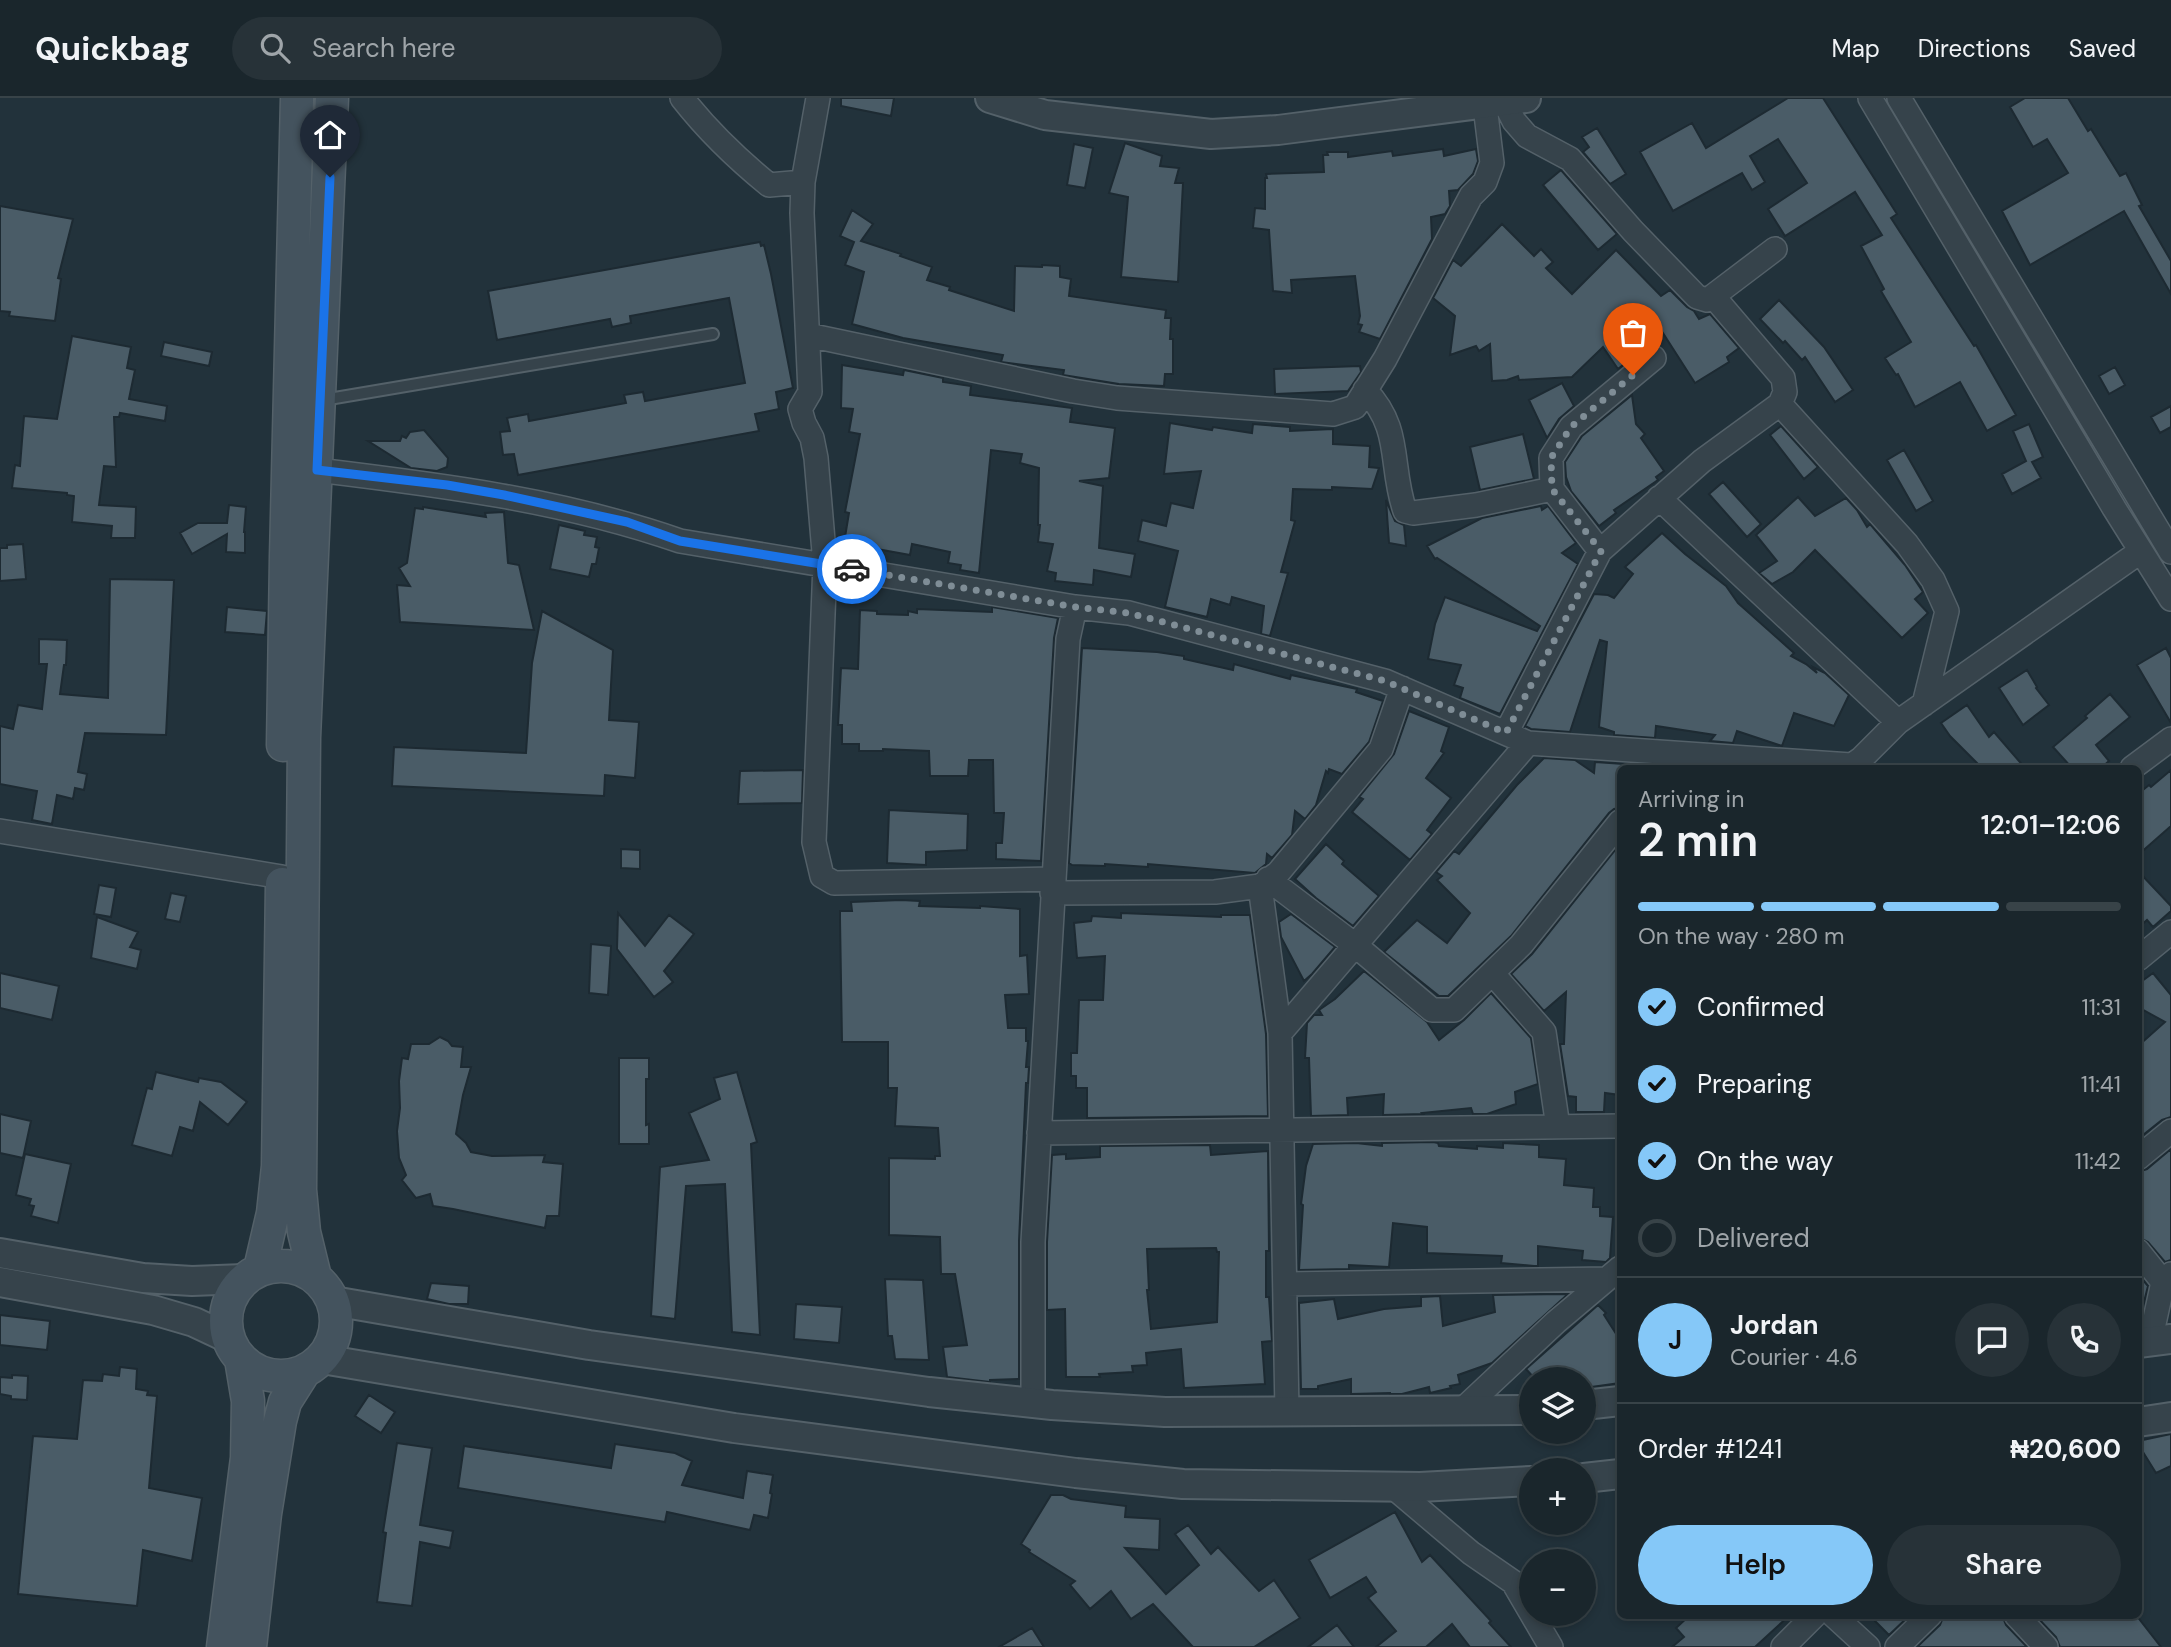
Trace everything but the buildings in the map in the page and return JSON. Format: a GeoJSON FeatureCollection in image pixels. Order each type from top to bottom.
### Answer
{"type":"FeatureCollection","features":[{"type":"Feature","properties":{"kind":"main road"},"geometry":{"type":"LineString","coordinates":[[252,1274],[273,1213],[278,1166],[286,558],[297,108]]}},
{"type":"Feature","properties":{"kind":"main road"},"geometry":{"type":"LineString","coordinates":[[250,1647],[265,1514],[285,1402],[333,1342],[337,1322],[304,1232],[300,1190],[304,738],[332,110]]}},
{"type":"Feature","properties":{"kind":"main road"},"geometry":{"type":"LineString","coordinates":[[223,1647],[247,1458],[248,1401],[225,1325],[229,1300],[235,1289],[252,1274],[274,1266],[302,1270],[324,1289]]}},
{"type":"Feature","properties":{"kind":"main road"},"geometry":{"type":"LineString","coordinates":[[234,1348],[254,1370],[271,1376],[288,1376],[313,1366]]}},
{"type":"Feature","properties":{"kind":"street"},"geometry":{"type":"LineString","coordinates":[[682,98],[697,117],[769,185],[803,182]]}},
{"type":"Feature","properties":{"kind":"street"},"geometry":{"type":"LineString","coordinates":[[818,98],[803,182],[810,392],[800,409],[813,438],[825,564],[814,842],[822,876],[834,883],[1053,886],[1214,892],[1264,882],[1278,873],[1381,749],[1402,688]]}},
{"type":"Feature","properties":{"kind":"street"},"geometry":{"type":"LineString","coordinates":[[990,98],[1045,115],[1211,134],[1278,130],[1500,100]]}},
{"type":"Feature","properties":{"kind":"street"},"geometry":{"type":"LineString","coordinates":[[1870,98],[2171,599]]}},
{"type":"Feature","properties":{"kind":"street"},"geometry":{"type":"LineString","coordinates":[[1899,98],[2168,540]]}},
{"type":"Feature","properties":{"kind":"street"},"geometry":{"type":"LineString","coordinates":[[808,335],[1117,398],[1333,414],[1355,407],[1385,359],[1471,196],[1485,182],[1492,163],[1500,100]]}},
{"type":"Feature","properties":{"kind":"street"},"geometry":{"type":"LineString","coordinates":[[1500,100],[1527,136],[1570,159],[1633,231],[1697,297],[1707,300],[1775,249]]}},
{"type":"Feature","properties":{"kind":"street"},"geometry":{"type":"LineString","coordinates":[[1506,733],[1601,551],[1702,461],[1780,404],[1785,393],[1783,378],[1713,296]]}},
{"type":"Feature","properties":{"kind":"street"},"geometry":{"type":"LineString","coordinates":[[1601,551],[1552,489],[1551,458],[1571,427],[1654,358]]}},
{"type":"Feature","properties":{"kind":"street"},"geometry":{"type":"LineString","coordinates":[[1365,390],[1379,404],[1387,419],[1405,511],[1413,513],[1476,505],[1552,489]]}},
{"type":"Feature","properties":{"kind":"street"},"geometry":{"type":"LineString","coordinates":[[1780,404],[1907,544],[1933,580],[1947,611],[1924,704]]}},
{"type":"Feature","properties":{"kind":"street"},"geometry":{"type":"LineString","coordinates":[[317,470],[447,485],[504,495],[627,522],[680,541],[1075,607],[1129,613],[1385,681],[1528,743],[1670,760],[1858,765],[1898,722],[2141,551]]}},
{"type":"Feature","properties":{"kind":"street"},"geometry":{"type":"LineString","coordinates":[[1659,498],[1898,722]]}},
{"type":"Feature","properties":{"kind":"street"},"geometry":{"type":"LineString","coordinates":[[1033,1402],[1033,1242],[1066,662],[1075,607]]}},
{"type":"Feature","properties":{"kind":"street"},"geometry":{"type":"LineString","coordinates":[[2136,765],[2171,739]]}},
{"type":"Feature","properties":{"kind":"street"},"geometry":{"type":"LineString","coordinates":[[1280,1033],[1528,743]]}},
{"type":"Feature","properties":{"kind":"street"},"geometry":{"type":"LineString","coordinates":[[1264,882],[1355,946],[1432,1010],[1454,1010],[1521,945],[1617,826]]}},
{"type":"Feature","properties":{"kind":"street"},"geometry":{"type":"LineString","coordinates":[[0,831],[282,877]]}},
{"type":"Feature","properties":{"kind":"street"},"geometry":{"type":"LineString","coordinates":[[1264,882],[1280,1033],[1287,1412]]}},
{"type":"Feature","properties":{"kind":"street"},"geometry":{"type":"LineString","coordinates":[[2142,956],[2171,932]]}},
{"type":"Feature","properties":{"kind":"street"},"geometry":{"type":"LineString","coordinates":[[1493,974],[1544,1032],[1558,1126]]}},
{"type":"Feature","properties":{"kind":"street"},"geometry":{"type":"LineString","coordinates":[[1039,1133],[1617,1126]]}},
{"type":"Feature","properties":{"kind":"street"},"geometry":{"type":"LineString","coordinates":[[2142,1155],[2171,1131]]}},
{"type":"Feature","properties":{"kind":"street"},"geometry":{"type":"LineString","coordinates":[[0,1252],[143,1278],[192,1281],[252,1274]]}},
{"type":"Feature","properties":{"kind":"street"},"geometry":{"type":"LineString","coordinates":[[2142,1255],[2167,1278],[2153,1342]]}},
{"type":"Feature","properties":{"kind":"street"},"geometry":{"type":"LineString","coordinates":[[1285,1284],[1614,1274]]}},
{"type":"Feature","properties":{"kind":"street"},"geometry":{"type":"LineString","coordinates":[[1460,1412],[1556,1322],[1614,1274]]}},
{"type":"Feature","properties":{"kind":"street"},"geometry":{"type":"LineString","coordinates":[[0,1282],[153,1310],[194,1322],[234,1348]]}},
{"type":"Feature","properties":{"kind":"street"},"geometry":{"type":"LineString","coordinates":[[324,1289],[589,1345],[929,1392],[1165,1412],[1519,1410]]}},
{"type":"Feature","properties":{"kind":"street"},"geometry":{"type":"LineString","coordinates":[[313,1366],[734,1428],[1076,1473],[1183,1484],[1393,1487],[1519,1482]]}},
{"type":"Feature","properties":{"kind":"street"},"geometry":{"type":"LineString","coordinates":[[1596,1404],[1617,1401]]}},
{"type":"Feature","properties":{"kind":"street"},"geometry":{"type":"LineString","coordinates":[[2142,1421],[2171,1417]]}},
{"type":"Feature","properties":{"kind":"street"},"geometry":{"type":"LineString","coordinates":[[1596,1477],[1617,1475]]}},
{"type":"Feature","properties":{"kind":"street"},"geometry":{"type":"LineString","coordinates":[[1393,1487],[1471,1553],[1513,1582],[1551,1647]]}},
{"type":"Feature","properties":{"kind":"street"},"geometry":{"type":"LineString","coordinates":[[1783,1647],[1811,1619]]}},
{"type":"Feature","properties":{"kind":"street"},"geometry":{"type":"LineString","coordinates":[[1837,1619],[1868,1647]]}},
{"type":"Feature","properties":{"kind":"street"},"geometry":{"type":"LineString","coordinates":[[1898,1647],[1926,1619]]}},
{"type":"Feature","properties":{"kind":"street"},"geometry":{"type":"LineString","coordinates":[[2021,1619],[2046,1647]]}},
{"type":"Feature","properties":{"kind":"lane"},"geometry":{"type":"LineString","coordinates":[[320,401],[713,334]]}},
{"type":"Feature","properties":{"kind":"way so far"},"geometry":{"type":"LineString","coordinates":[[852,569],[1075,607],[1129,613],[1385,681],[1506,733],[1601,551],[1552,489],[1551,458],[1571,427],[1633,375]]}},
{"type":"Feature","properties":{"kind":"route"},"geometry":{"type":"LineString","coordinates":[[330,177],[317,470],[447,485],[504,495],[627,522],[680,541],[852,569]]}}]}
